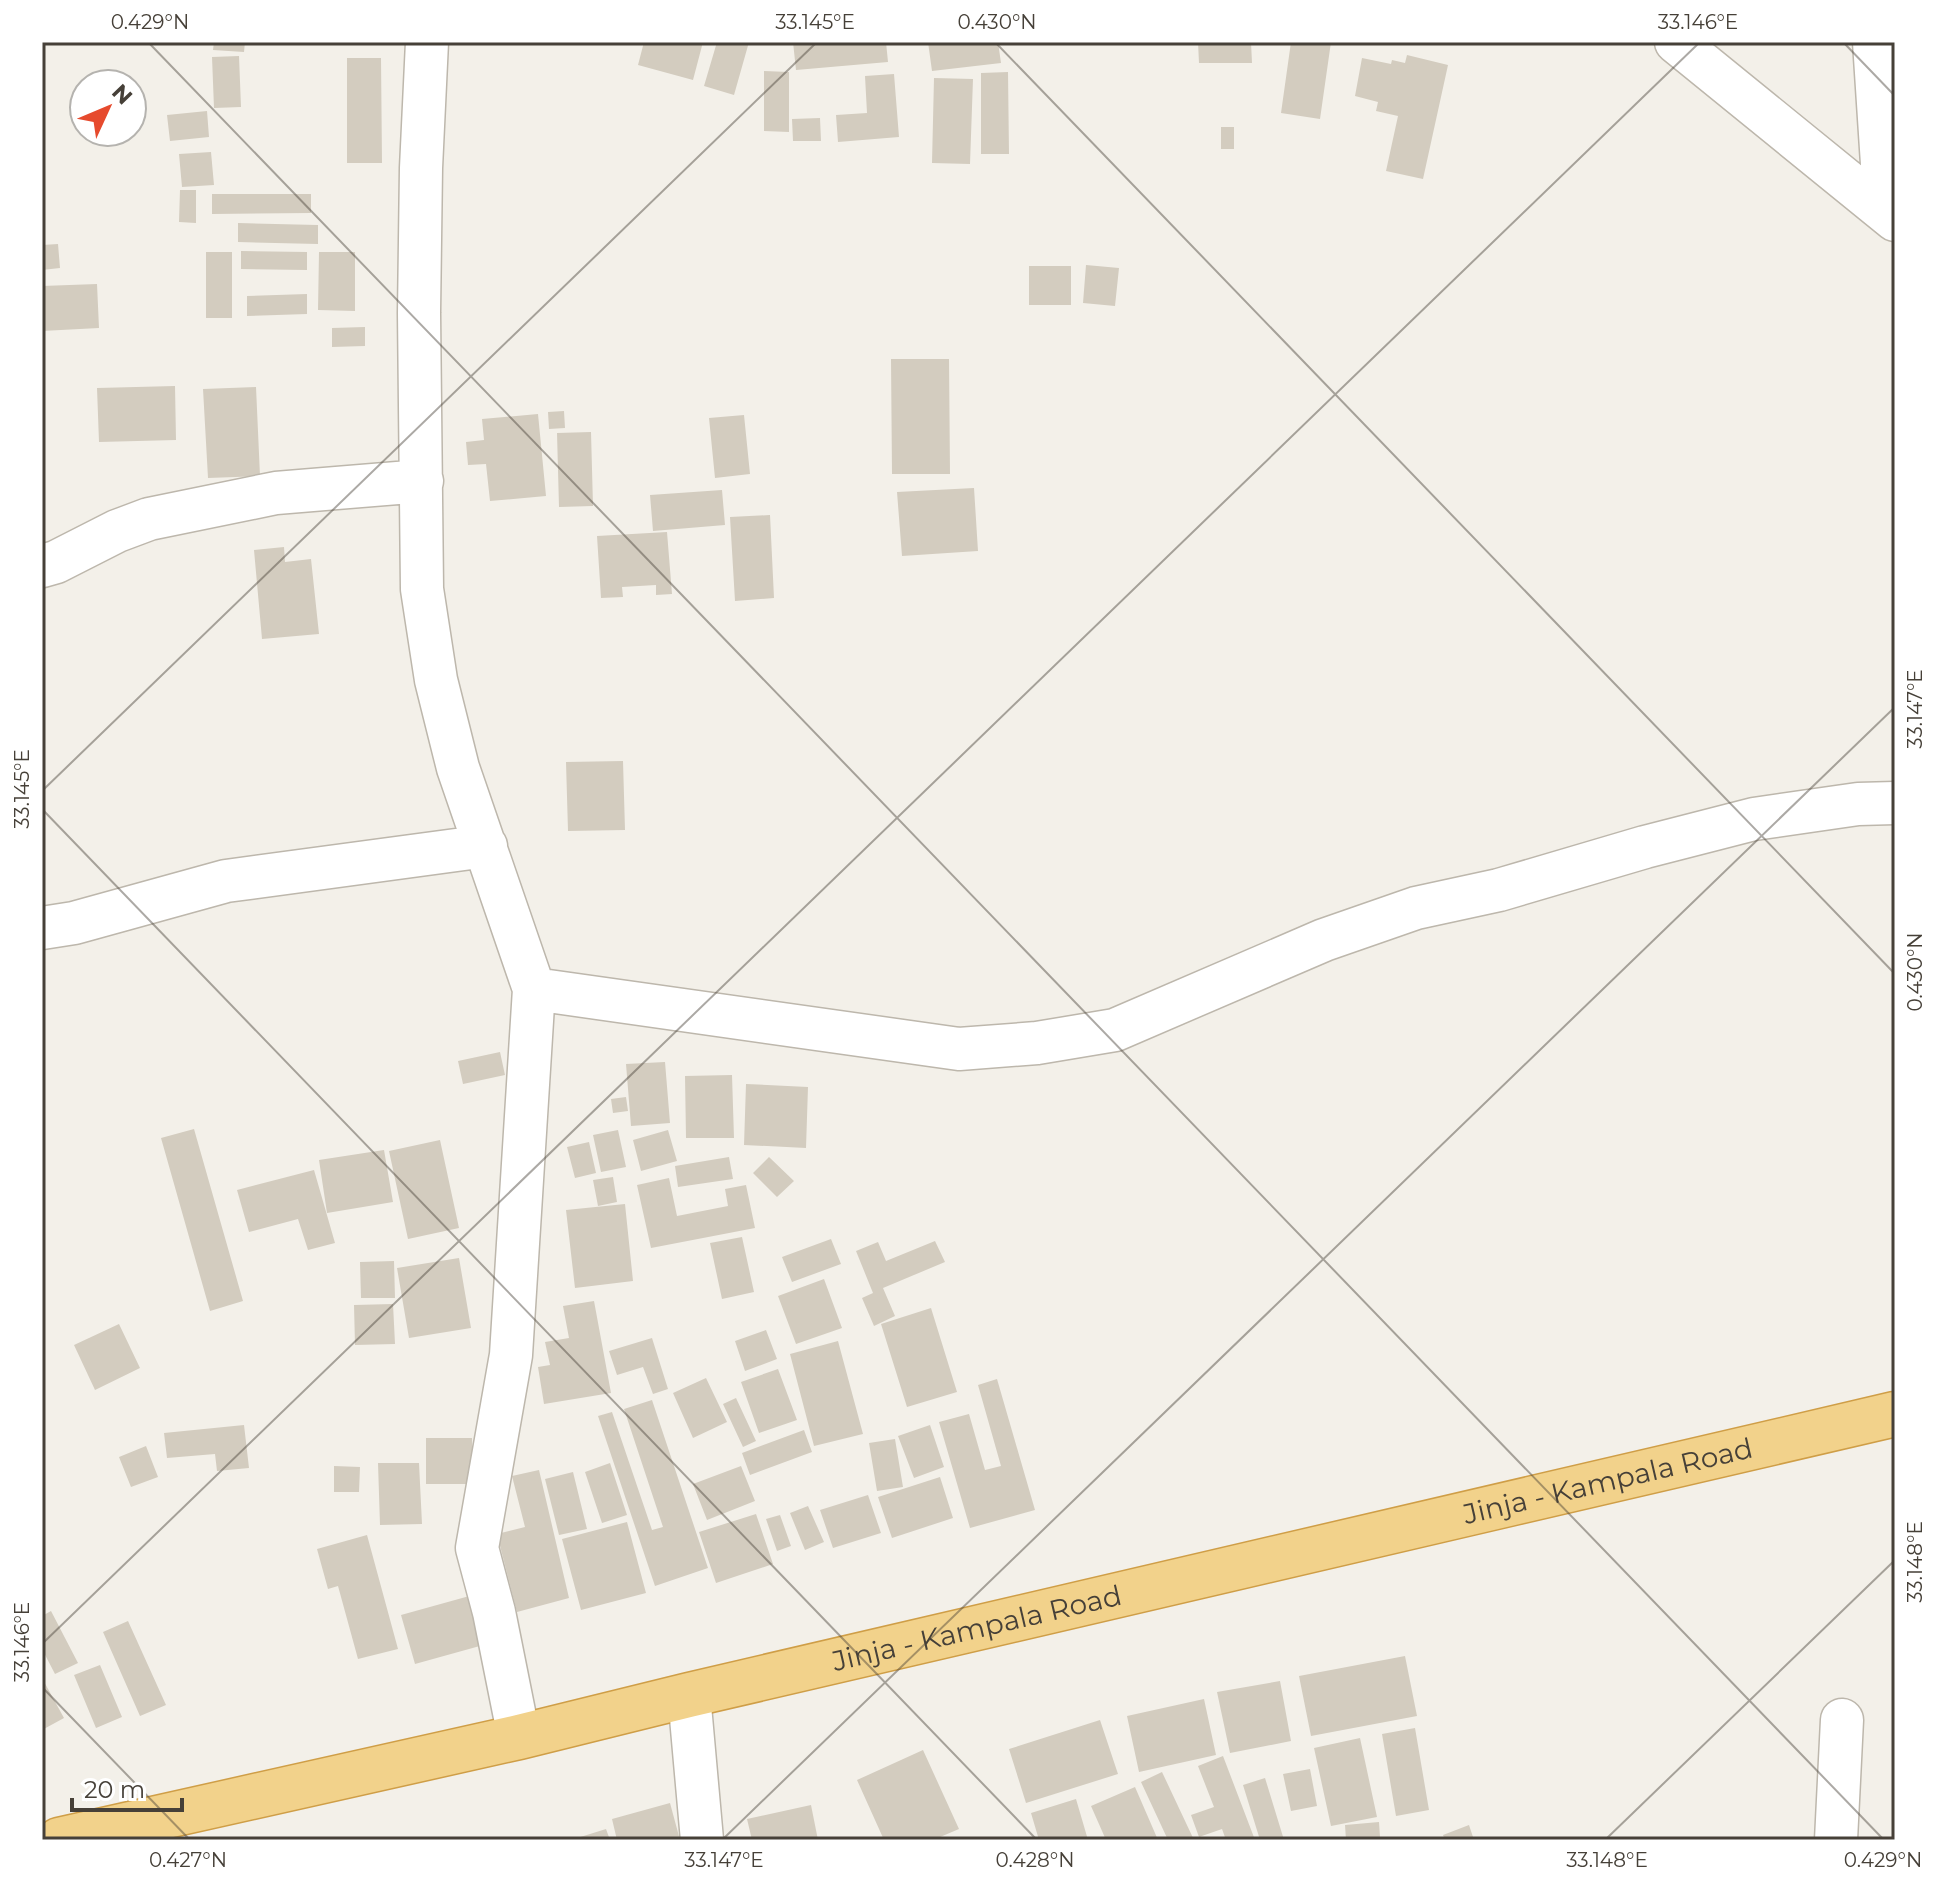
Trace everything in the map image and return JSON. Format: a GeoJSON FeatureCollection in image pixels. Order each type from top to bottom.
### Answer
{"type":"FeatureCollection","features":[{"type":"Feature","properties":{"kind":"highway","name":"Jinja - Kampala Road"},"geometry":{"type":"LineString","coordinates":[[59,1840],[519,1737],[1895,1414]]}},
{"type":"Feature","properties":{"kind":"street"},"geometry":{"type":"LineString","coordinates":[[427,42],[419,313],[422,589],[436,680],[458,768],[534,989],[511,1355],[477,1548],[494,1612],[519,1737]]}},
{"type":"Feature","properties":{"kind":"street"},"geometry":{"type":"LineString","coordinates":[[1676,42],[1890,215]]}},
{"type":"Feature","properties":{"kind":"street"},"geometry":{"type":"LineString","coordinates":[[1874,42],[1890,215]]}},
{"type":"Feature","properties":{"kind":"street"},"geometry":{"type":"LineString","coordinates":[[42,566],[149,519],[276,493],[422,481]]}},
{"type":"Feature","properties":{"kind":"street"},"geometry":{"type":"LineString","coordinates":[[534,989],[959,1049],[1037,1043],[1115,1030],[1324,940],[1416,908],[1499,890],[1754,819],[1858,804],[1895,803]]}},
{"type":"Feature","properties":{"kind":"street"},"geometry":{"type":"LineString","coordinates":[[42,928],[74,923],[226,881],[486,846]]}},
{"type":"Feature","properties":{"kind":"street"},"geometry":{"type":"LineString","coordinates":[[689,1695],[702,1840]]}},
{"type":"Feature","properties":{"kind":"street"},"geometry":{"type":"LineString","coordinates":[[1836,1840],[1842,1720]]}},
{"type":"Feature","properties":{"kind":"building"},"geometry":{"type":"Polygon","coordinates":[[[214,42],[245,42],[244,52],[213,50],[214,42]]]}},
{"type":"Feature","properties":{"kind":"building"},"geometry":{"type":"Polygon","coordinates":[[[644,42],[703,42],[693,80],[638,65],[644,42]]]}},
{"type":"Feature","properties":{"kind":"building"},"geometry":{"type":"Polygon","coordinates":[[[717,42],[749,42],[734,95],[704,86],[717,42]]]}},
{"type":"Feature","properties":{"kind":"building"},"geometry":{"type":"Polygon","coordinates":[[[793,42],[886,42],[888,62],[796,70],[793,42]]]}},
{"type":"Feature","properties":{"kind":"building"},"geometry":{"type":"Polygon","coordinates":[[[928,42],[998,42],[1001,63],[932,71],[928,42]]]}},
{"type":"Feature","properties":{"kind":"building"},"geometry":{"type":"Polygon","coordinates":[[[1198,42],[1251,42],[1252,63],[1199,63],[1198,42]]]}},
{"type":"Feature","properties":{"kind":"building"},"geometry":{"type":"Polygon","coordinates":[[[1291,42],[1331,42],[1320,119],[1281,113],[1291,42]]]}},
{"type":"Feature","properties":{"kind":"building"},"geometry":{"type":"Polygon","coordinates":[[[1407,55],[1448,65],[1423,179],[1386,171],[1398,116],[1376,111],[1378,102],[1355,96],[1362,58],[1391,64],[1392,60],[1405,63],[1407,55]]]}},
{"type":"Feature","properties":{"kind":"building"},"geometry":{"type":"Polygon","coordinates":[[[239,56],[241,107],[214,108],[212,57],[239,56]]]}},
{"type":"Feature","properties":{"kind":"building"},"geometry":{"type":"Polygon","coordinates":[[[347,58],[381,58],[382,163],[347,163],[347,58]]]}},
{"type":"Feature","properties":{"kind":"building"},"geometry":{"type":"Polygon","coordinates":[[[764,71],[789,72],[789,132],[764,131],[764,71]]]}},
{"type":"Feature","properties":{"kind":"building"},"geometry":{"type":"Polygon","coordinates":[[[1008,72],[1009,154],[981,154],[981,73],[1008,72]]]}},
{"type":"Feature","properties":{"kind":"building"},"geometry":{"type":"Polygon","coordinates":[[[894,74],[899,137],[838,142],[836,115],[867,113],[865,76],[894,74]]]}},
{"type":"Feature","properties":{"kind":"building"},"geometry":{"type":"Polygon","coordinates":[[[934,78],[973,79],[970,164],[932,163],[934,78]]]}},
{"type":"Feature","properties":{"kind":"building"},"geometry":{"type":"Polygon","coordinates":[[[207,111],[209,137],[170,141],[167,115],[207,111]]]}},
{"type":"Feature","properties":{"kind":"building"},"geometry":{"type":"Polygon","coordinates":[[[820,118],[821,141],[793,141],[792,119],[820,118]]]}},
{"type":"Feature","properties":{"kind":"building"},"geometry":{"type":"Polygon","coordinates":[[[1221,127],[1234,127],[1234,149],[1221,149],[1221,127]]]}},
{"type":"Feature","properties":{"kind":"building"},"geometry":{"type":"Polygon","coordinates":[[[211,152],[214,185],[182,187],[179,154],[211,152]]]}},
{"type":"Feature","properties":{"kind":"building"},"geometry":{"type":"Polygon","coordinates":[[[180,190],[196,190],[196,223],[179,222],[180,190]]]}},
{"type":"Feature","properties":{"kind":"building"},"geometry":{"type":"Polygon","coordinates":[[[212,194],[311,194],[311,213],[212,214],[212,194]]]}},
{"type":"Feature","properties":{"kind":"building"},"geometry":{"type":"Polygon","coordinates":[[[238,223],[318,225],[318,244],[238,242],[238,223]]]}},
{"type":"Feature","properties":{"kind":"building"},"geometry":{"type":"Polygon","coordinates":[[[58,244],[60,268],[42,270],[42,245],[58,244]]]}},
{"type":"Feature","properties":{"kind":"building"},"geometry":{"type":"Polygon","coordinates":[[[241,251],[307,252],[307,270],[241,269],[241,251]]]}},
{"type":"Feature","properties":{"kind":"building"},"geometry":{"type":"Polygon","coordinates":[[[206,252],[232,252],[232,318],[206,318],[206,252]]]}},
{"type":"Feature","properties":{"kind":"building"},"geometry":{"type":"Polygon","coordinates":[[[319,252],[355,252],[355,311],[318,310],[319,252]]]}},
{"type":"Feature","properties":{"kind":"building"},"geometry":{"type":"Polygon","coordinates":[[[1086,265],[1119,268],[1115,306],[1083,303],[1086,265]]]}},
{"type":"Feature","properties":{"kind":"building"},"geometry":{"type":"Polygon","coordinates":[[[1029,266],[1071,266],[1071,305],[1029,305],[1029,266]]]}},
{"type":"Feature","properties":{"kind":"building"},"geometry":{"type":"Polygon","coordinates":[[[97,284],[99,328],[42,331],[42,286],[97,284]]]}},
{"type":"Feature","properties":{"kind":"building"},"geometry":{"type":"Polygon","coordinates":[[[307,294],[307,314],[247,316],[247,296],[307,294]]]}},
{"type":"Feature","properties":{"kind":"building"},"geometry":{"type":"Polygon","coordinates":[[[365,327],[365,346],[332,347],[332,328],[365,327]]]}},
{"type":"Feature","properties":{"kind":"building"},"geometry":{"type":"Polygon","coordinates":[[[891,359],[949,359],[950,474],[892,474],[891,359]]]}},
{"type":"Feature","properties":{"kind":"building"},"geometry":{"type":"Polygon","coordinates":[[[175,386],[176,440],[99,442],[97,388],[175,386]]]}},
{"type":"Feature","properties":{"kind":"building"},"geometry":{"type":"Polygon","coordinates":[[[256,387],[260,476],[208,478],[203,389],[256,387]]]}},
{"type":"Feature","properties":{"kind":"building"},"geometry":{"type":"Polygon","coordinates":[[[564,411],[565,428],[549,429],[548,412],[564,411]]]}},
{"type":"Feature","properties":{"kind":"building"},"geometry":{"type":"Polygon","coordinates":[[[538,414],[546,496],[490,501],[486,464],[468,465],[466,442],[484,440],[482,419],[538,414]]]}},
{"type":"Feature","properties":{"kind":"building"},"geometry":{"type":"Polygon","coordinates":[[[744,415],[750,474],[715,478],[709,418],[744,415]]]}},
{"type":"Feature","properties":{"kind":"building"},"geometry":{"type":"Polygon","coordinates":[[[591,432],[593,506],[559,507],[557,433],[591,432]]]}},
{"type":"Feature","properties":{"kind":"building"},"geometry":{"type":"Polygon","coordinates":[[[974,488],[978,551],[902,556],[897,492],[974,488]]]}},
{"type":"Feature","properties":{"kind":"building"},"geometry":{"type":"Polygon","coordinates":[[[722,490],[725,525],[653,531],[650,495],[722,490]]]}},
{"type":"Feature","properties":{"kind":"building"},"geometry":{"type":"Polygon","coordinates":[[[770,515],[774,598],[735,601],[730,517],[770,515]]]}},
{"type":"Feature","properties":{"kind":"building"},"geometry":{"type":"Polygon","coordinates":[[[667,532],[672,594],[656,595],[656,585],[622,587],[623,597],[601,598],[597,536],[667,532]]]}},
{"type":"Feature","properties":{"kind":"building"},"geometry":{"type":"Polygon","coordinates":[[[284,547],[285,562],[311,559],[319,634],[262,639],[254,550],[284,547]]]}},
{"type":"Feature","properties":{"kind":"building"},"geometry":{"type":"Polygon","coordinates":[[[623,761],[625,830],[568,831],[566,762],[623,761]]]}},
{"type":"Feature","properties":{"kind":"building"},"geometry":{"type":"Polygon","coordinates":[[[500,1052],[505,1075],[463,1084],[458,1061],[500,1052]]]}},
{"type":"Feature","properties":{"kind":"building"},"geometry":{"type":"Polygon","coordinates":[[[665,1062],[670,1123],[631,1126],[626,1064],[665,1062]]]}},
{"type":"Feature","properties":{"kind":"building"},"geometry":{"type":"Polygon","coordinates":[[[732,1075],[734,1138],[686,1138],[685,1076],[732,1075]]]}},
{"type":"Feature","properties":{"kind":"building"},"geometry":{"type":"Polygon","coordinates":[[[746,1084],[808,1087],[806,1148],[744,1145],[746,1084]]]}},
{"type":"Feature","properties":{"kind":"building"},"geometry":{"type":"Polygon","coordinates":[[[626,1097],[628,1111],[613,1113],[611,1099],[626,1097]]]}},
{"type":"Feature","properties":{"kind":"building"},"geometry":{"type":"Polygon","coordinates":[[[194,1129],[243,1301],[210,1311],[161,1138],[194,1129]]]}},
{"type":"Feature","properties":{"kind":"building"},"geometry":{"type":"Polygon","coordinates":[[[618,1130],[626,1167],[601,1172],[593,1135],[618,1130]]]}},
{"type":"Feature","properties":{"kind":"building"},"geometry":{"type":"Polygon","coordinates":[[[668,1130],[677,1161],[641,1171],[633,1140],[668,1130]]]}},
{"type":"Feature","properties":{"kind":"building"},"geometry":{"type":"Polygon","coordinates":[[[440,1140],[459,1228],[408,1239],[389,1151],[440,1140]]]}},
{"type":"Feature","properties":{"kind":"building"},"geometry":{"type":"Polygon","coordinates":[[[589,1142],[596,1173],[575,1178],[567,1147],[589,1142]]]}},
{"type":"Feature","properties":{"kind":"building"},"geometry":{"type":"Polygon","coordinates":[[[384,1150],[393,1202],[327,1213],[319,1160],[384,1150]]]}},
{"type":"Feature","properties":{"kind":"building"},"geometry":{"type":"Polygon","coordinates":[[[729,1157],[733,1179],[678,1187],[675,1166],[729,1157]]]}},
{"type":"Feature","properties":{"kind":"building"},"geometry":{"type":"Polygon","coordinates":[[[769,1157],[794,1181],[777,1197],[753,1173],[769,1157]]]}},
{"type":"Feature","properties":{"kind":"building"},"geometry":{"type":"Polygon","coordinates":[[[314,1170],[335,1243],[308,1250],[298,1219],[249,1232],[237,1190],[314,1170]]]}},
{"type":"Feature","properties":{"kind":"building"},"geometry":{"type":"Polygon","coordinates":[[[613,1177],[617,1202],[598,1206],[593,1180],[613,1177]]]}},
{"type":"Feature","properties":{"kind":"building"},"geometry":{"type":"Polygon","coordinates":[[[669,1178],[677,1216],[728,1206],[725,1189],[746,1185],[755,1228],[651,1248],[637,1185],[669,1178]]]}},
{"type":"Feature","properties":{"kind":"building"},"geometry":{"type":"Polygon","coordinates":[[[625,1204],[633,1281],[575,1288],[566,1210],[625,1204]]]}},
{"type":"Feature","properties":{"kind":"building"},"geometry":{"type":"Polygon","coordinates":[[[742,1237],[754,1292],[722,1299],[710,1243],[742,1237]]]}},
{"type":"Feature","properties":{"kind":"building"},"geometry":{"type":"Polygon","coordinates":[[[831,1239],[841,1264],[792,1282],[782,1257],[831,1239]]]}},
{"type":"Feature","properties":{"kind":"building"},"geometry":{"type":"Polygon","coordinates":[[[935,1241],[945,1262],[883,1288],[895,1316],[874,1326],[862,1298],[873,1293],[856,1251],[878,1242],[886,1261],[935,1241]]]}},
{"type":"Feature","properties":{"kind":"building"},"geometry":{"type":"Polygon","coordinates":[[[459,1258],[471,1328],[409,1338],[397,1268],[459,1258]]]}},
{"type":"Feature","properties":{"kind":"building"},"geometry":{"type":"Polygon","coordinates":[[[394,1261],[395,1298],[361,1298],[360,1262],[394,1261]]]}},
{"type":"Feature","properties":{"kind":"building"},"geometry":{"type":"Polygon","coordinates":[[[824,1279],[842,1328],[796,1344],[778,1296],[824,1279]]]}},
{"type":"Feature","properties":{"kind":"building"},"geometry":{"type":"Polygon","coordinates":[[[594,1301],[611,1393],[544,1404],[538,1367],[550,1365],[545,1342],[569,1338],[563,1306],[594,1301]]]}},
{"type":"Feature","properties":{"kind":"building"},"geometry":{"type":"Polygon","coordinates":[[[393,1304],[395,1344],[355,1345],[354,1305],[393,1304]]]}},
{"type":"Feature","properties":{"kind":"building"},"geometry":{"type":"Polygon","coordinates":[[[931,1308],[957,1392],[907,1407],[881,1324],[931,1308]]]}},
{"type":"Feature","properties":{"kind":"building"},"geometry":{"type":"Polygon","coordinates":[[[119,1324],[140,1368],[95,1390],[74,1345],[119,1324]]]}},
{"type":"Feature","properties":{"kind":"building"},"geometry":{"type":"Polygon","coordinates":[[[766,1330],[777,1359],[745,1371],[735,1341],[766,1330]]]}},
{"type":"Feature","properties":{"kind":"building"},"geometry":{"type":"Polygon","coordinates":[[[652,1338],[668,1389],[653,1394],[643,1367],[617,1375],[609,1351],[652,1338]]]}},
{"type":"Feature","properties":{"kind":"building"},"geometry":{"type":"Polygon","coordinates":[[[838,1341],[863,1434],[814,1446],[790,1354],[838,1341]]]}},
{"type":"Feature","properties":{"kind":"building"},"geometry":{"type":"Polygon","coordinates":[[[778,1369],[797,1420],[759,1433],[741,1382],[778,1369]]]}},
{"type":"Feature","properties":{"kind":"building"},"geometry":{"type":"Polygon","coordinates":[[[706,1378],[727,1422],[693,1438],[673,1393],[706,1378]]]}},
{"type":"Feature","properties":{"kind":"building"},"geometry":{"type":"Polygon","coordinates":[[[997,1379],[1035,1510],[970,1528],[939,1422],[969,1414],[985,1470],[1001,1466],[978,1385],[997,1379]]]}},
{"type":"Feature","properties":{"kind":"building"},"geometry":{"type":"Polygon","coordinates":[[[736,1398],[756,1441],[743,1447],[723,1404],[736,1398]]]}},
{"type":"Feature","properties":{"kind":"building"},"geometry":{"type":"Polygon","coordinates":[[[652,1400],[708,1568],[655,1586],[598,1416],[612,1412],[652,1530],[663,1527],[624,1409],[652,1400]]]}},
{"type":"Feature","properties":{"kind":"building"},"geometry":{"type":"Polygon","coordinates":[[[244,1425],[249,1468],[217,1471],[215,1454],[167,1458],[164,1433],[244,1425]]]}},
{"type":"Feature","properties":{"kind":"building"},"geometry":{"type":"Polygon","coordinates":[[[930,1425],[944,1467],[914,1478],[898,1436],[930,1425]]]}},
{"type":"Feature","properties":{"kind":"building"},"geometry":{"type":"Polygon","coordinates":[[[804,1430],[812,1452],[750,1475],[742,1453],[804,1430]]]}},
{"type":"Feature","properties":{"kind":"building"},"geometry":{"type":"Polygon","coordinates":[[[426,1438],[472,1438],[473,1484],[426,1484],[426,1438]]]}},
{"type":"Feature","properties":{"kind":"building"},"geometry":{"type":"Polygon","coordinates":[[[895,1439],[903,1487],[877,1491],[869,1443],[895,1439]]]}},
{"type":"Feature","properties":{"kind":"building"},"geometry":{"type":"Polygon","coordinates":[[[146,1446],[158,1477],[131,1487],[119,1457],[146,1446]]]}},
{"type":"Feature","properties":{"kind":"building"},"geometry":{"type":"Polygon","coordinates":[[[378,1463],[419,1463],[422,1524],[380,1525],[378,1463]]]}},
{"type":"Feature","properties":{"kind":"building"},"geometry":{"type":"Polygon","coordinates":[[[610,1463],[627,1515],[602,1523],[585,1472],[610,1463]]]}},
{"type":"Feature","properties":{"kind":"building"},"geometry":{"type":"Polygon","coordinates":[[[334,1466],[360,1467],[359,1492],[334,1492],[334,1466]]]}},
{"type":"Feature","properties":{"kind":"building"},"geometry":{"type":"Polygon","coordinates":[[[741,1466],[755,1501],[707,1520],[693,1484],[741,1466]]]}},
{"type":"Feature","properties":{"kind":"building"},"geometry":{"type":"Polygon","coordinates":[[[539,1470],[569,1598],[517,1612],[497,1534],[525,1527],[512,1476],[539,1470]]]}},
{"type":"Feature","properties":{"kind":"building"},"geometry":{"type":"Polygon","coordinates":[[[573,1472],[587,1529],[559,1535],[545,1479],[573,1472]]]}},
{"type":"Feature","properties":{"kind":"building"},"geometry":{"type":"Polygon","coordinates":[[[940,1477],[953,1518],[892,1538],[878,1497],[940,1477]]]}},
{"type":"Feature","properties":{"kind":"building"},"geometry":{"type":"Polygon","coordinates":[[[868,1495],[881,1533],[833,1548],[820,1510],[868,1495]]]}},
{"type":"Feature","properties":{"kind":"building"},"geometry":{"type":"Polygon","coordinates":[[[808,1506],[824,1542],[805,1550],[790,1513],[808,1506]]]}},
{"type":"Feature","properties":{"kind":"building"},"geometry":{"type":"Polygon","coordinates":[[[756,1514],[773,1564],[716,1583],[699,1532],[756,1514]]]}},
{"type":"Feature","properties":{"kind":"building"},"geometry":{"type":"Polygon","coordinates":[[[780,1515],[791,1546],[777,1551],[766,1519],[780,1515]]]}},
{"type":"Feature","properties":{"kind":"building"},"geometry":{"type":"Polygon","coordinates":[[[627,1522],[646,1593],[581,1610],[562,1539],[627,1522]]]}},
{"type":"Feature","properties":{"kind":"building"},"geometry":{"type":"Polygon","coordinates":[[[367,1535],[398,1649],[358,1659],[338,1586],[328,1589],[317,1549],[367,1535]]]}},
{"type":"Feature","properties":{"kind":"building"},"geometry":{"type":"Polygon","coordinates":[[[473,1595],[487,1644],[415,1664],[401,1615],[473,1595]]]}},
{"type":"Feature","properties":{"kind":"building"},"geometry":{"type":"Polygon","coordinates":[[[51,1611],[78,1663],[55,1674],[42,1649],[42,1616],[51,1611]]]}},
{"type":"Feature","properties":{"kind":"building"},"geometry":{"type":"Polygon","coordinates":[[[128,1621],[166,1705],[140,1716],[103,1632],[128,1621]]]}},
{"type":"Feature","properties":{"kind":"building"},"geometry":{"type":"Polygon","coordinates":[[[1405,1656],[1417,1716],[1311,1736],[1299,1676],[1405,1656]]]}},
{"type":"Feature","properties":{"kind":"building"},"geometry":{"type":"Polygon","coordinates":[[[100,1665],[122,1717],[96,1728],[74,1675],[100,1665]]]}},
{"type":"Feature","properties":{"kind":"building"},"geometry":{"type":"Polygon","coordinates":[[[42,1678],[64,1718],[42,1730],[42,1678]]]}},
{"type":"Feature","properties":{"kind":"building"},"geometry":{"type":"Polygon","coordinates":[[[1280,1681],[1291,1741],[1230,1753],[1217,1692],[1280,1681]]]}},
{"type":"Feature","properties":{"kind":"building"},"geometry":{"type":"Polygon","coordinates":[[[1204,1699],[1216,1755],[1139,1772],[1127,1716],[1204,1699]]]}},
{"type":"Feature","properties":{"kind":"building"},"geometry":{"type":"Polygon","coordinates":[[[1100,1720],[1118,1774],[1026,1803],[1009,1749],[1100,1720]]]}},
{"type":"Feature","properties":{"kind":"building"},"geometry":{"type":"Polygon","coordinates":[[[1415,1728],[1429,1810],[1396,1816],[1382,1734],[1415,1728]]]}},
{"type":"Feature","properties":{"kind":"building"},"geometry":{"type":"Polygon","coordinates":[[[1360,1738],[1377,1817],[1331,1826],[1314,1748],[1360,1738]]]}},
{"type":"Feature","properties":{"kind":"building"},"geometry":{"type":"Polygon","coordinates":[[[923,1750],[959,1829],[933,1840],[884,1840],[857,1780],[923,1750]]]}},
{"type":"Feature","properties":{"kind":"building"},"geometry":{"type":"Polygon","coordinates":[[[1223,1756],[1255,1840],[1226,1840],[1222,1829],[1199,1837],[1191,1815],[1214,1807],[1198,1766],[1223,1756]]]}},
{"type":"Feature","properties":{"kind":"building"},"geometry":{"type":"Polygon","coordinates":[[[1310,1769],[1317,1806],[1291,1811],[1283,1774],[1310,1769]]]}},
{"type":"Feature","properties":{"kind":"building"},"geometry":{"type":"Polygon","coordinates":[[[1162,1772],[1194,1840],[1168,1840],[1141,1782],[1162,1772]]]}},
{"type":"Feature","properties":{"kind":"building"},"geometry":{"type":"Polygon","coordinates":[[[1265,1778],[1284,1840],[1260,1840],[1243,1785],[1265,1778]]]}},
{"type":"Feature","properties":{"kind":"building"},"geometry":{"type":"Polygon","coordinates":[[[1135,1787],[1158,1840],[1106,1840],[1091,1806],[1135,1787]]]}},
{"type":"Feature","properties":{"kind":"building"},"geometry":{"type":"Polygon","coordinates":[[[1076,1799],[1088,1840],[1039,1840],[1031,1813],[1076,1799]]]}},
{"type":"Feature","properties":{"kind":"building"},"geometry":{"type":"Polygon","coordinates":[[[670,1803],[680,1840],[617,1840],[612,1819],[670,1803]]]}},
{"type":"Feature","properties":{"kind":"building"},"geometry":{"type":"Polygon","coordinates":[[[811,1805],[818,1840],[752,1840],[747,1819],[811,1805]]]}},
{"type":"Feature","properties":{"kind":"building"},"geometry":{"type":"Polygon","coordinates":[[[1379,1822],[1380,1837],[1346,1840],[1345,1825],[1379,1822]]]}},
{"type":"Feature","properties":{"kind":"building"},"geometry":{"type":"Polygon","coordinates":[[[1469,1825],[1474,1840],[1445,1840],[1443,1835],[1469,1825]]]}},
{"type":"Feature","properties":{"kind":"building"},"geometry":{"type":"Polygon","coordinates":[[[606,1829],[610,1840],[574,1840],[574,1839],[606,1829]]]}}]}
